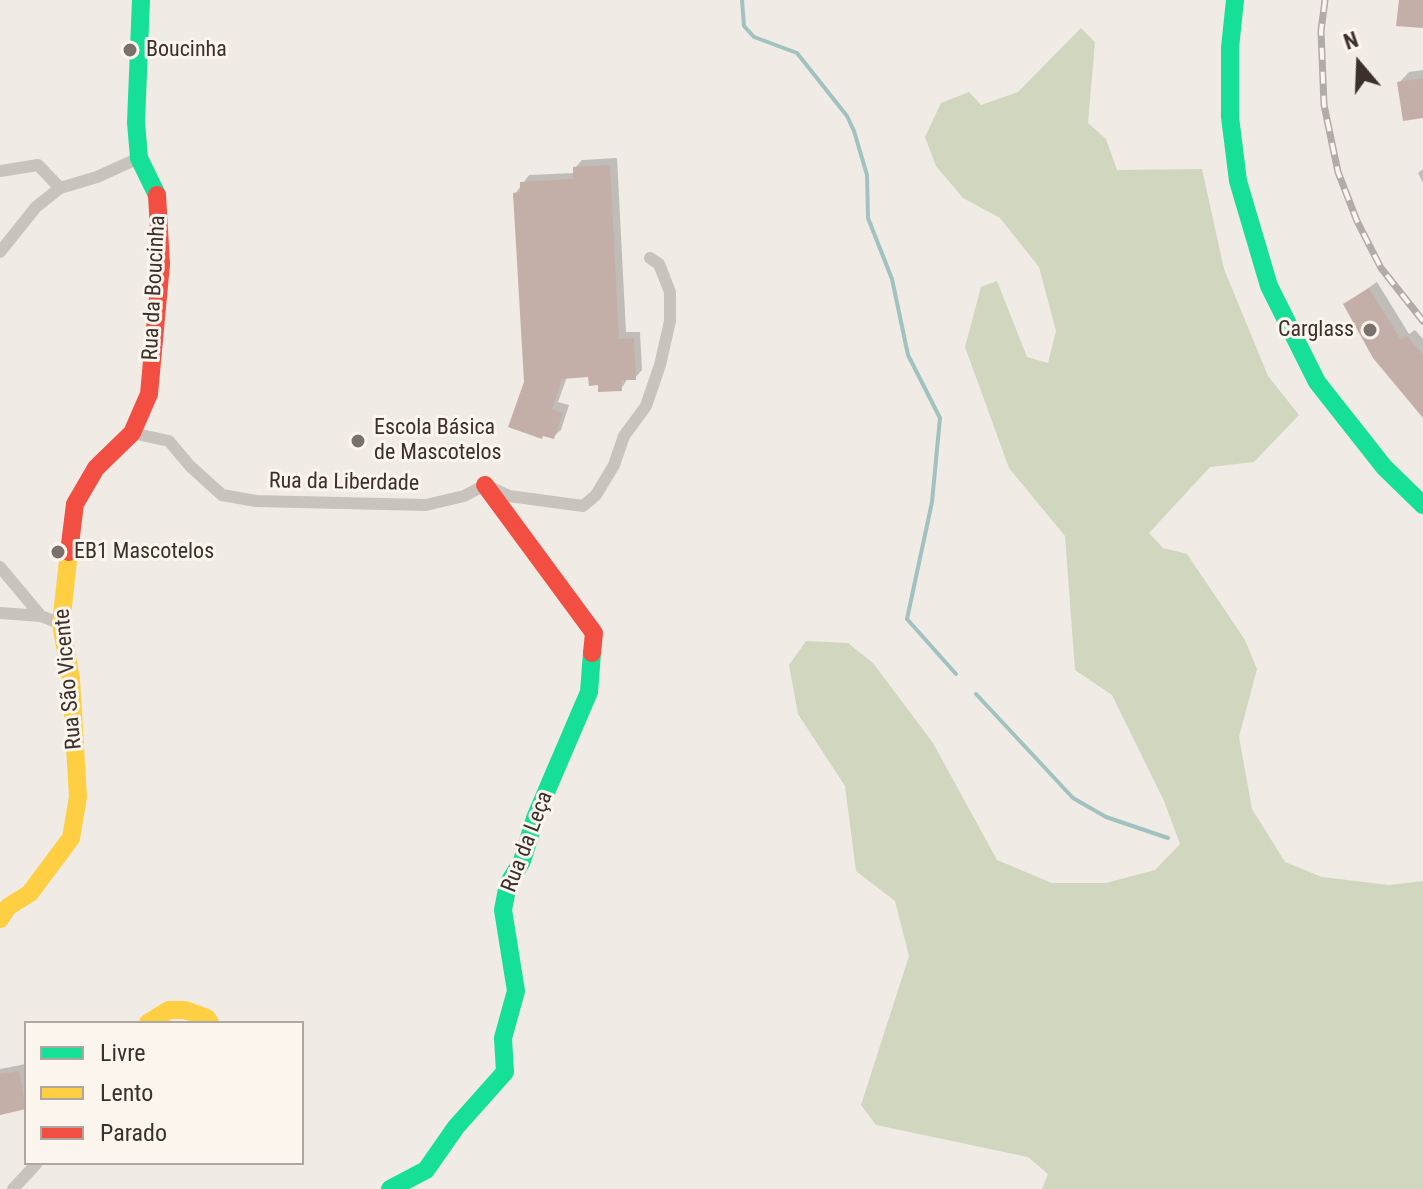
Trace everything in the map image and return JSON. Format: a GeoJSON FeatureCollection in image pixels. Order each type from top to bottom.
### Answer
{"type":"FeatureCollection","features":[{"type":"Feature","properties":{"kind":"street","name":"Rua da Boucinha"},"geometry":{"type":"LineString","coordinates":[[132,433],[149,394],[161,264],[159,200],[139,158],[136,122],[141,0]]}},
{"type":"Feature","properties":{"kind":"street"},"geometry":{"type":"LineString","coordinates":[[1235,0],[1230,48],[1230,117],[1238,181],[1269,286],[1287,328],[1317,382],[1384,467],[1423,505]]}},
{"type":"Feature","properties":{"kind":"street"},"geometry":{"type":"LineString","coordinates":[[0,252],[36,207],[60,188],[97,177],[139,158]]}},
{"type":"Feature","properties":{"kind":"street"},"geometry":{"type":"LineString","coordinates":[[0,171],[38,165],[60,188]]}},
{"type":"Feature","properties":{"kind":"street"},"geometry":{"type":"LineString","coordinates":[[485,485],[509,496],[583,506],[596,495],[614,465],[624,436],[646,406],[660,365],[670,321],[670,292],[659,264],[650,258]]}},
{"type":"Feature","properties":{"kind":"street","name":"Rua da Liberdade"},"geometry":{"type":"LineString","coordinates":[[132,433],[169,441],[190,466],[222,495],[256,501],[426,505],[464,496],[485,485]]}},
{"type":"Feature","properties":{"kind":"street","name":"Rua São Vicente"},"geometry":{"type":"LineString","coordinates":[[3,912],[30,893],[71,838],[78,797],[71,679],[61,624],[75,504],[96,468],[132,433]]}},
{"type":"Feature","properties":{"kind":"street","name":"Rua da Leça"},"geometry":{"type":"LineString","coordinates":[[390,1189],[426,1170],[456,1127],[505,1072],[503,1038],[516,991],[503,910],[508,884],[522,861],[535,818],[589,692],[594,633],[485,485]]}},
{"type":"Feature","properties":{"kind":"street"},"geometry":{"type":"LineString","coordinates":[[0,567],[41,616]]}},
{"type":"Feature","properties":{"kind":"street"},"geometry":{"type":"LineString","coordinates":[[0,613],[41,616],[61,624]]}},
{"type":"Feature","properties":{"kind":"street"},"geometry":{"type":"LineString","coordinates":[[151,1021],[169,1010],[185,1010],[209,1021]]}},
{"type":"Feature","properties":{"kind":"street"},"geometry":{"type":"LineString","coordinates":[[13,1189],[35,1165]]}},
{"type":"Feature","properties":{"kind":"green space"},"geometry":{"type":"Polygon","coordinates":[[[1081,28],[1095,42],[1088,123],[1106,139],[1117,170],[1202,169],[1224,269],[1268,376],[1299,415],[1254,462],[1210,467],[1149,533],[1163,548],[1187,554],[1245,640],[1257,669],[1239,737],[1252,809],[1285,862],[1322,877],[1389,885],[1423,881],[1423,1189],[1042,1189],[1048,1174],[1028,1157],[876,1125],[861,1105],[909,956],[895,901],[856,871],[845,786],[798,714],[789,665],[806,641],[848,643],[873,663],[933,743],[997,860],[1052,883],[1106,883],[1155,870],[1180,844],[1164,801],[1112,695],[1075,670],[1065,536],[1009,468],[965,347],[981,287],[997,281],[1027,357],[1048,363],[1056,331],[1039,267],[1000,218],[963,198],[936,166],[925,137],[941,103],[969,92],[981,105],[1018,92],[1081,28]]]}},
{"type":"Feature","properties":{"kind":"building"},"geometry":{"type":"Polygon","coordinates":[[[1399,0],[1423,0],[1423,28],[1396,26],[1399,0]]]}},
{"type":"Feature","properties":{"kind":"building"},"geometry":{"type":"Polygon","coordinates":[[[1423,78],[1423,118],[1403,121],[1397,82],[1423,78]]]}},
{"type":"Feature","properties":{"kind":"building"},"geometry":{"type":"Polygon","coordinates":[[[610,165],[619,339],[634,338],[636,380],[621,380],[622,391],[598,392],[598,385],[589,386],[588,377],[562,379],[552,409],[563,413],[554,439],[543,436],[542,439],[508,427],[524,382],[513,193],[520,192],[520,182],[573,179],[573,167],[610,165]]]}},
{"type":"Feature","properties":{"kind":"building"},"geometry":{"type":"Polygon","coordinates":[[[1369,288],[1401,340],[1407,336],[1423,355],[1423,418],[1373,358],[1343,304],[1369,288]]]}},
{"type":"Feature","properties":{"kind":"building"},"geometry":{"type":"Polygon","coordinates":[[[19,1071],[24,1109],[0,1115],[0,1074],[19,1071]]]}},
{"type":"Feature","properties":{"kind":"waterway"},"geometry":{"type":"LineString","coordinates":[[742,0],[744,26],[754,37],[797,53],[847,116],[854,131],[867,175],[868,218],[892,279],[908,355],[940,418],[932,502],[907,619],[956,674]]}},
{"type":"Feature","properties":{"kind":"waterway"},"geometry":{"type":"LineString","coordinates":[[976,694],[1073,798],[1106,817],[1168,838]]}},
{"type":"Feature","properties":{"kind":"railway"},"geometry":{"type":"LineString","coordinates":[[1325,0],[1321,31],[1324,105],[1338,172],[1357,221],[1381,268],[1423,321]]}},
{"type":"Feature","properties":{"kind":"traffic: fast"},"geometry":{"type":"LineString","coordinates":[[141,0],[136,122],[139,158],[157,195]]}},
{"type":"Feature","properties":{"kind":"traffic: fast"},"geometry":{"type":"LineString","coordinates":[[1235,0],[1230,48],[1230,117],[1238,181],[1269,286],[1317,382],[1384,467],[1423,505]]}},
{"type":"Feature","properties":{"kind":"traffic: fast"},"geometry":{"type":"LineString","coordinates":[[390,1189],[426,1170],[456,1127],[505,1072],[503,1038],[516,991],[503,910],[508,884],[522,861],[535,818],[589,692],[592,653]]}},
{"type":"Feature","properties":{"kind":"traffic: slow"},"geometry":{"type":"LineString","coordinates":[[0,919],[8,907],[30,893],[71,838],[78,797],[71,679],[61,624],[69,552]]}},
{"type":"Feature","properties":{"kind":"traffic: slow"},"geometry":{"type":"LineString","coordinates":[[151,1021],[169,1010],[185,1010],[209,1021]]}},
{"type":"Feature","properties":{"kind":"traffic: jam"},"geometry":{"type":"LineString","coordinates":[[69,552],[75,504],[96,468],[132,433],[149,394],[161,264],[157,195]]}},
{"type":"Feature","properties":{"kind":"traffic: jam"},"geometry":{"type":"LineString","coordinates":[[485,485],[594,633],[592,653]]}},
{"type":"Feature","properties":{"kind":"place","name":"Boucinha"},"geometry":{"type":"Point","coordinates":[130,50]}},
{"type":"Feature","properties":{"kind":"place","name":"Carglass"},"geometry":{"type":"Point","coordinates":[1370,330]}},
{"type":"Feature","properties":{"kind":"place","name":"Escola Básica de Mascotelos"},"geometry":{"type":"Point","coordinates":[358,441]}},
{"type":"Feature","properties":{"kind":"place","name":"EB1 Mascotelos"},"geometry":{"type":"Point","coordinates":[58,552]}}]}
